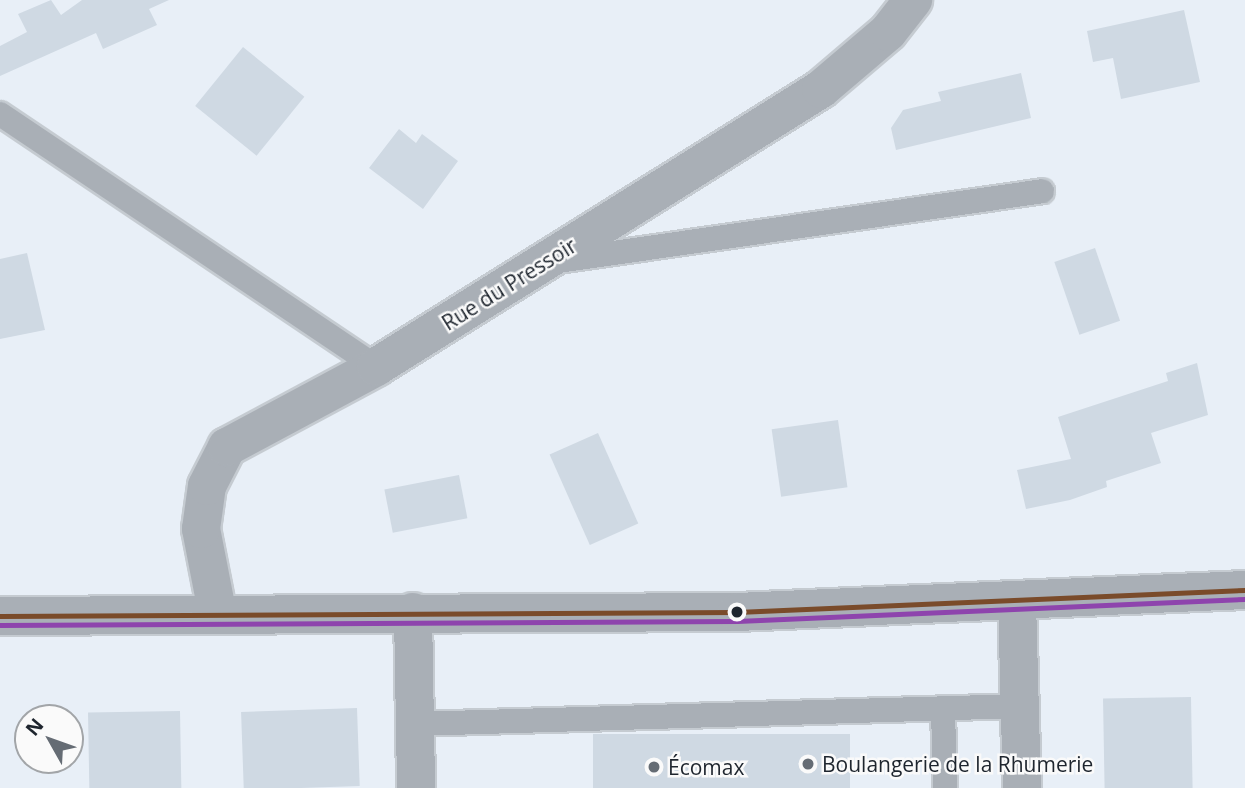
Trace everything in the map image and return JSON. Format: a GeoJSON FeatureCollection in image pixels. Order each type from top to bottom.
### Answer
{"type":"FeatureCollection","features":[{"type":"Feature","properties":{"kind":"street","name":"Rue du Pressoir"},"geometry":{"type":"LineString","coordinates":[[217,611],[201,529],[207,486],[227,447],[376,367],[821,89],[888,32],[913,0]]}},
{"type":"Feature","properties":{"kind":"street"},"geometry":{"type":"LineString","coordinates":[[0,615],[217,611],[737,612],[1245,590]]}},
{"type":"Feature","properties":{"kind":"street"},"geometry":{"type":"LineString","coordinates":[[1017,600],[1022,788]]}},
{"type":"Feature","properties":{"kind":"street"},"geometry":{"type":"LineString","coordinates":[[413,612],[416,788]]}},
{"type":"Feature","properties":{"kind":"lane"},"geometry":{"type":"LineString","coordinates":[[0,114],[376,367]]}},
{"type":"Feature","properties":{"kind":"lane"},"geometry":{"type":"LineString","coordinates":[[544,263],[1042,191]]}},
{"type":"Feature","properties":{"kind":"lane"},"geometry":{"type":"LineString","coordinates":[[415,724],[1020,706]]}},
{"type":"Feature","properties":{"kind":"lane"},"geometry":{"type":"LineString","coordinates":[[943,709],[945,788]]}},
{"type":"Feature","properties":{"kind":"building"},"geometry":{"type":"Polygon","coordinates":[[[51,0],[61,15],[82,0],[169,0],[149,9],[157,25],[103,49],[96,33],[0,76],[0,46],[27,32],[18,14],[51,0]]]}},
{"type":"Feature","properties":{"kind":"building"},"geometry":{"type":"Polygon","coordinates":[[[1184,10],[1200,82],[1121,99],[1113,58],[1093,62],[1087,31],[1184,10]]]}},
{"type":"Feature","properties":{"kind":"building"},"geometry":{"type":"Polygon","coordinates":[[[243,47],[304,97],[257,156],[195,106],[243,47]]]}},
{"type":"Feature","properties":{"kind":"building"},"geometry":{"type":"Polygon","coordinates":[[[1021,73],[1031,118],[896,150],[891,128],[903,110],[941,101],[938,92],[1021,73]]]}},
{"type":"Feature","properties":{"kind":"building"},"geometry":{"type":"Polygon","coordinates":[[[399,129],[416,143],[422,134],[458,161],[423,209],[369,168],[399,129]]]}},
{"type":"Feature","properties":{"kind":"building"},"geometry":{"type":"Polygon","coordinates":[[[1095,248],[1120,321],[1079,335],[1054,262],[1095,248]]]}},
{"type":"Feature","properties":{"kind":"building"},"geometry":{"type":"Polygon","coordinates":[[[27,253],[45,330],[0,339],[0,259],[27,253]]]}},
{"type":"Feature","properties":{"kind":"building"},"geometry":{"type":"Polygon","coordinates":[[[1197,363],[1208,415],[1151,433],[1161,463],[1106,481],[1107,487],[1070,500],[1026,509],[1017,470],[1071,459],[1058,417],[1168,381],[1166,373],[1197,363]]]}},
{"type":"Feature","properties":{"kind":"building"},"geometry":{"type":"Polygon","coordinates":[[[838,420],[847,487],[781,497],[772,429],[838,420]]]}},
{"type":"Feature","properties":{"kind":"building"},"geometry":{"type":"Polygon","coordinates":[[[598,433],[638,523],[590,545],[550,455],[598,433]]]}},
{"type":"Feature","properties":{"kind":"building"},"geometry":{"type":"Polygon","coordinates":[[[459,475],[467,518],[393,533],[384,490],[459,475]]]}},
{"type":"Feature","properties":{"kind":"building"},"geometry":{"type":"Polygon","coordinates":[[[1191,697],[1193,788],[1105,788],[1103,699],[1191,697]]]}},
{"type":"Feature","properties":{"kind":"building"},"geometry":{"type":"Polygon","coordinates":[[[357,708],[360,786],[244,788],[241,712],[357,708]]]}},
{"type":"Feature","properties":{"kind":"building"},"geometry":{"type":"Polygon","coordinates":[[[180,711],[181,788],[89,788],[88,713],[180,711]]]}},
{"type":"Feature","properties":{"kind":"building"},"geometry":{"type":"Polygon","coordinates":[[[593,734],[850,734],[850,788],[593,788],[593,734]]]}},
{"type":"Feature","properties":{"kind":"transit line"},"geometry":{"type":"LineString","coordinates":[[0,616],[737,612],[1245,590]]}},
{"type":"Feature","properties":{"kind":"transit line"},"geometry":{"type":"LineString","coordinates":[[0,625],[737,621],[1245,599]]}},
{"type":"Feature","properties":{"kind":"place","name":"Boulangerie de la Rhumerie"},"geometry":{"type":"Point","coordinates":[808,764]}},
{"type":"Feature","properties":{"kind":"place","name":"Écomax"},"geometry":{"type":"Point","coordinates":[654,767]}}]}
